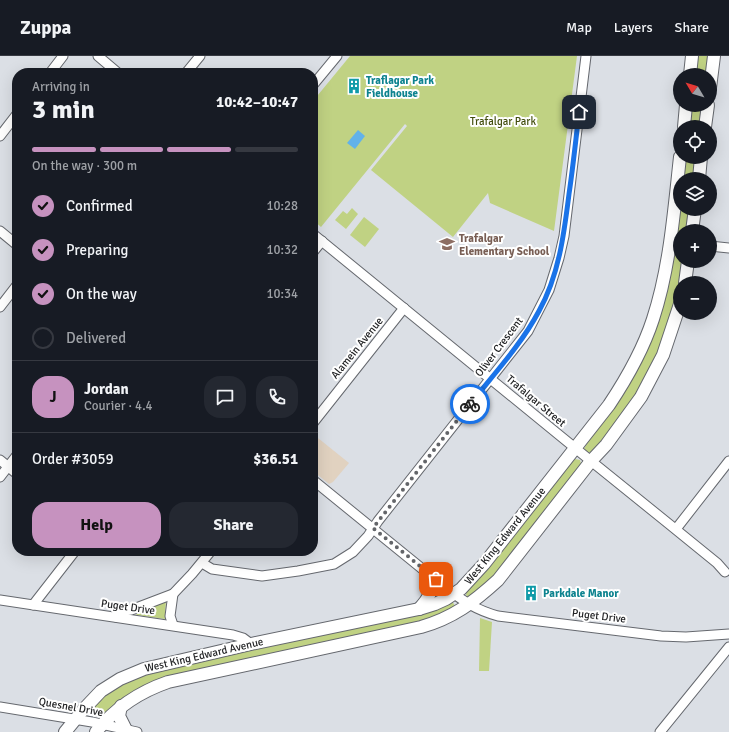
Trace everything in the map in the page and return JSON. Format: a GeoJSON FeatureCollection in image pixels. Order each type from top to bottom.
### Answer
{"type":"FeatureCollection","features":[{"type":"Feature","properties":{"kind":"main road"},"geometry":{"type":"LineString","coordinates":[[691,68],[692,56]]}},
{"type":"Feature","properties":{"kind":"main road"},"geometry":{"type":"LineString","coordinates":[[712,68],[714,56]]}},
{"type":"Feature","properties":{"kind":"main road","name":"West King Edward Avenue"},"geometry":{"type":"LineString","coordinates":[[676,224],[680,164]]}},
{"type":"Feature","properties":{"kind":"main road","name":"West King Edward Avenue"},"geometry":{"type":"LineString","coordinates":[[65,732],[94,698],[120,679],[144,669],[251,644],[419,609],[435,604],[454,594],[473,577],[576,449],[616,395],[638,357],[653,318],[673,253]]}},
{"type":"Feature","properties":{"kind":"main road","name":"West King Edward Avenue"},"geometry":{"type":"LineString","coordinates":[[99,728],[121,706],[145,691],[168,682],[436,623],[449,617],[477,599],[498,580],[632,411],[652,377],[669,340],[675,320]]}},
{"type":"Feature","properties":{"kind":"main road"},"geometry":{"type":"LineString","coordinates":[[419,609],[429,597],[431,592],[429,574]]}},
{"type":"Feature","properties":{"kind":"main road"},"geometry":{"type":"LineString","coordinates":[[121,706],[120,716],[131,731]]}},
{"type":"Feature","properties":{"kind":"street"},"geometry":{"type":"LineString","coordinates":[[54,68],[63,56]]}},
{"type":"Feature","properties":{"kind":"street"},"geometry":{"type":"LineString","coordinates":[[98,56],[112,68]]}},
{"type":"Feature","properties":{"kind":"street"},"geometry":{"type":"LineString","coordinates":[[190,68],[200,56]]}},
{"type":"Feature","properties":{"kind":"street"},"geometry":{"type":"LineString","coordinates":[[318,79],[337,56]]}},
{"type":"Feature","properties":{"kind":"street","name":"Oliver Crescent"},"geometry":{"type":"LineString","coordinates":[[202,563],[212,569],[262,576],[334,564],[354,552],[528,331],[549,290],[556,271],[564,236],[586,56]]}},
{"type":"Feature","properties":{"kind":"street"},"geometry":{"type":"LineString","coordinates":[[0,136],[12,120]]}},
{"type":"Feature","properties":{"kind":"street"},"geometry":{"type":"LineString","coordinates":[[0,231],[12,241]]}},
{"type":"Feature","properties":{"kind":"street","name":"Trafalgar Street"},"geometry":{"type":"LineString","coordinates":[[318,238],[676,529],[717,563],[725,572]]}},
{"type":"Feature","properties":{"kind":"street"},"geometry":{"type":"LineString","coordinates":[[318,246],[322,241]]}},
{"type":"Feature","properties":{"kind":"street"},"geometry":{"type":"LineString","coordinates":[[717,247],[729,248]]}},
{"type":"Feature","properties":{"kind":"street"},"geometry":{"type":"LineString","coordinates":[[0,307],[12,291]]}},
{"type":"Feature","properties":{"kind":"street","name":"Alamein Avenue"},"geometry":{"type":"LineString","coordinates":[[318,416],[404,308]]}},
{"type":"Feature","properties":{"kind":"street"},"geometry":{"type":"LineString","coordinates":[[0,460],[12,470]]}},
{"type":"Feature","properties":{"kind":"street"},"geometry":{"type":"LineString","coordinates":[[676,529],[725,474],[729,461]]}},
{"type":"Feature","properties":{"kind":"street"},"geometry":{"type":"LineString","coordinates":[[0,477],[12,462]]}},
{"type":"Feature","properties":{"kind":"street","name":"Puget Drive"},"geometry":{"type":"LineString","coordinates":[[318,484],[468,605],[483,612],[498,616],[660,636],[686,637],[729,634]]}},
{"type":"Feature","properties":{"kind":"street"},"geometry":{"type":"LineString","coordinates":[[33,605],[72,556]]}},
{"type":"Feature","properties":{"kind":"street"},"geometry":{"type":"LineString","coordinates":[[116,617],[117,612],[131,610],[173,594],[207,556]]}},
{"type":"Feature","properties":{"kind":"street"},"geometry":{"type":"LineString","coordinates":[[173,594],[170,616],[173,625]]}},
{"type":"Feature","properties":{"kind":"street","name":"Puget Drive"},"geometry":{"type":"LineString","coordinates":[[0,600],[233,635],[243,638],[251,644]]}},
{"type":"Feature","properties":{"kind":"street"},"geometry":{"type":"LineString","coordinates":[[660,732],[729,647]]}},
{"type":"Feature","properties":{"kind":"street","name":"Quesnel Drive"},"geometry":{"type":"LineString","coordinates":[[0,707],[75,719],[99,728],[131,731]]}},
{"type":"Feature","properties":{"kind":"shaded area"},"geometry":{"type":"Polygon","coordinates":[[[318,438],[349,463],[333,482],[329,484],[318,475],[318,438]]]}},
{"type":"Feature","properties":{"kind":"green space","name":"Trafalgar Park"},"geometry":{"type":"Polygon","coordinates":[[[350,56],[577,56],[554,231],[490,203],[488,193],[453,237],[371,170],[407,126],[405,124],[321,227],[318,224],[318,95],[350,56]]]}},
{"type":"Feature","properties":{"kind":"green space"},"geometry":{"type":"Polygon","coordinates":[[[695,56],[710,56],[708,68],[694,68],[695,56]]]}},
{"type":"Feature","properties":{"kind":"green space"},"geometry":{"type":"Polygon","coordinates":[[[688,112],[703,112],[702,120],[687,120],[688,112]]]}},
{"type":"Feature","properties":{"kind":"green space"},"geometry":{"type":"Polygon","coordinates":[[[682,164],[696,164],[695,172],[681,172],[682,164]]]}},
{"type":"Feature","properties":{"kind":"green space"},"geometry":{"type":"Polygon","coordinates":[[[352,208],[358,214],[346,229],[335,220],[343,211],[347,214],[352,208]]]}},
{"type":"Feature","properties":{"kind":"green space"},"geometry":{"type":"Polygon","coordinates":[[[676,216],[689,216],[688,224],[676,224],[676,216]]]}},
{"type":"Feature","properties":{"kind":"green space"},"geometry":{"type":"Polygon","coordinates":[[[364,217],[379,229],[365,247],[350,235],[364,217]]]}},
{"type":"Feature","properties":{"kind":"green space"},"geometry":{"type":"Polygon","coordinates":[[[673,254],[673,268],[682,268],[681,276],[673,276],[673,314],[647,379],[603,442],[592,452],[587,452],[584,449],[595,429],[617,401],[673,254]]]}},
{"type":"Feature","properties":{"kind":"green space"},"geometry":{"type":"Polygon","coordinates":[[[575,459],[580,460],[581,464],[500,573],[469,598],[466,595],[467,590],[559,475],[575,459]]]}},
{"type":"Feature","properties":{"kind":"green space"},"geometry":{"type":"Polygon","coordinates":[[[166,601],[165,613],[167,618],[165,619],[136,614],[166,601]]]}},
{"type":"Feature","properties":{"kind":"green space"},"geometry":{"type":"Polygon","coordinates":[[[452,602],[455,607],[437,618],[125,698],[100,716],[96,716],[93,712],[95,706],[109,693],[127,682],[151,671],[452,602]]]}},
{"type":"Feature","properties":{"kind":"green space"},"geometry":{"type":"Polygon","coordinates":[[[480,618],[492,622],[489,671],[479,671],[480,618]]]}},
{"type":"Feature","properties":{"kind":"water"},"geometry":{"type":"Polygon","coordinates":[[[358,130],[365,136],[355,149],[347,143],[358,130]]]}},
{"type":"Feature","properties":{"kind":"way so far"},"geometry":{"type":"LineString","coordinates":[[436,579],[373,528],[470,404]]}},
{"type":"Feature","properties":{"kind":"place","name":"Traflagar Park Fieldhouse"},"geometry":{"type":"Point","coordinates":[354,86]}},
{"type":"Feature","properties":{"kind":"place","name":"Trafalgar Elementary School"},"geometry":{"type":"Point","coordinates":[447,244]}},
{"type":"Feature","properties":{"kind":"place","name":"Parkdale Manor"},"geometry":{"type":"Point","coordinates":[531,593]}},
{"type":"Feature","properties":{"kind":"route"},"geometry":{"type":"LineString","coordinates":[[470,404],[528,331],[549,290],[556,271],[564,236],[579,112]]}}]}
